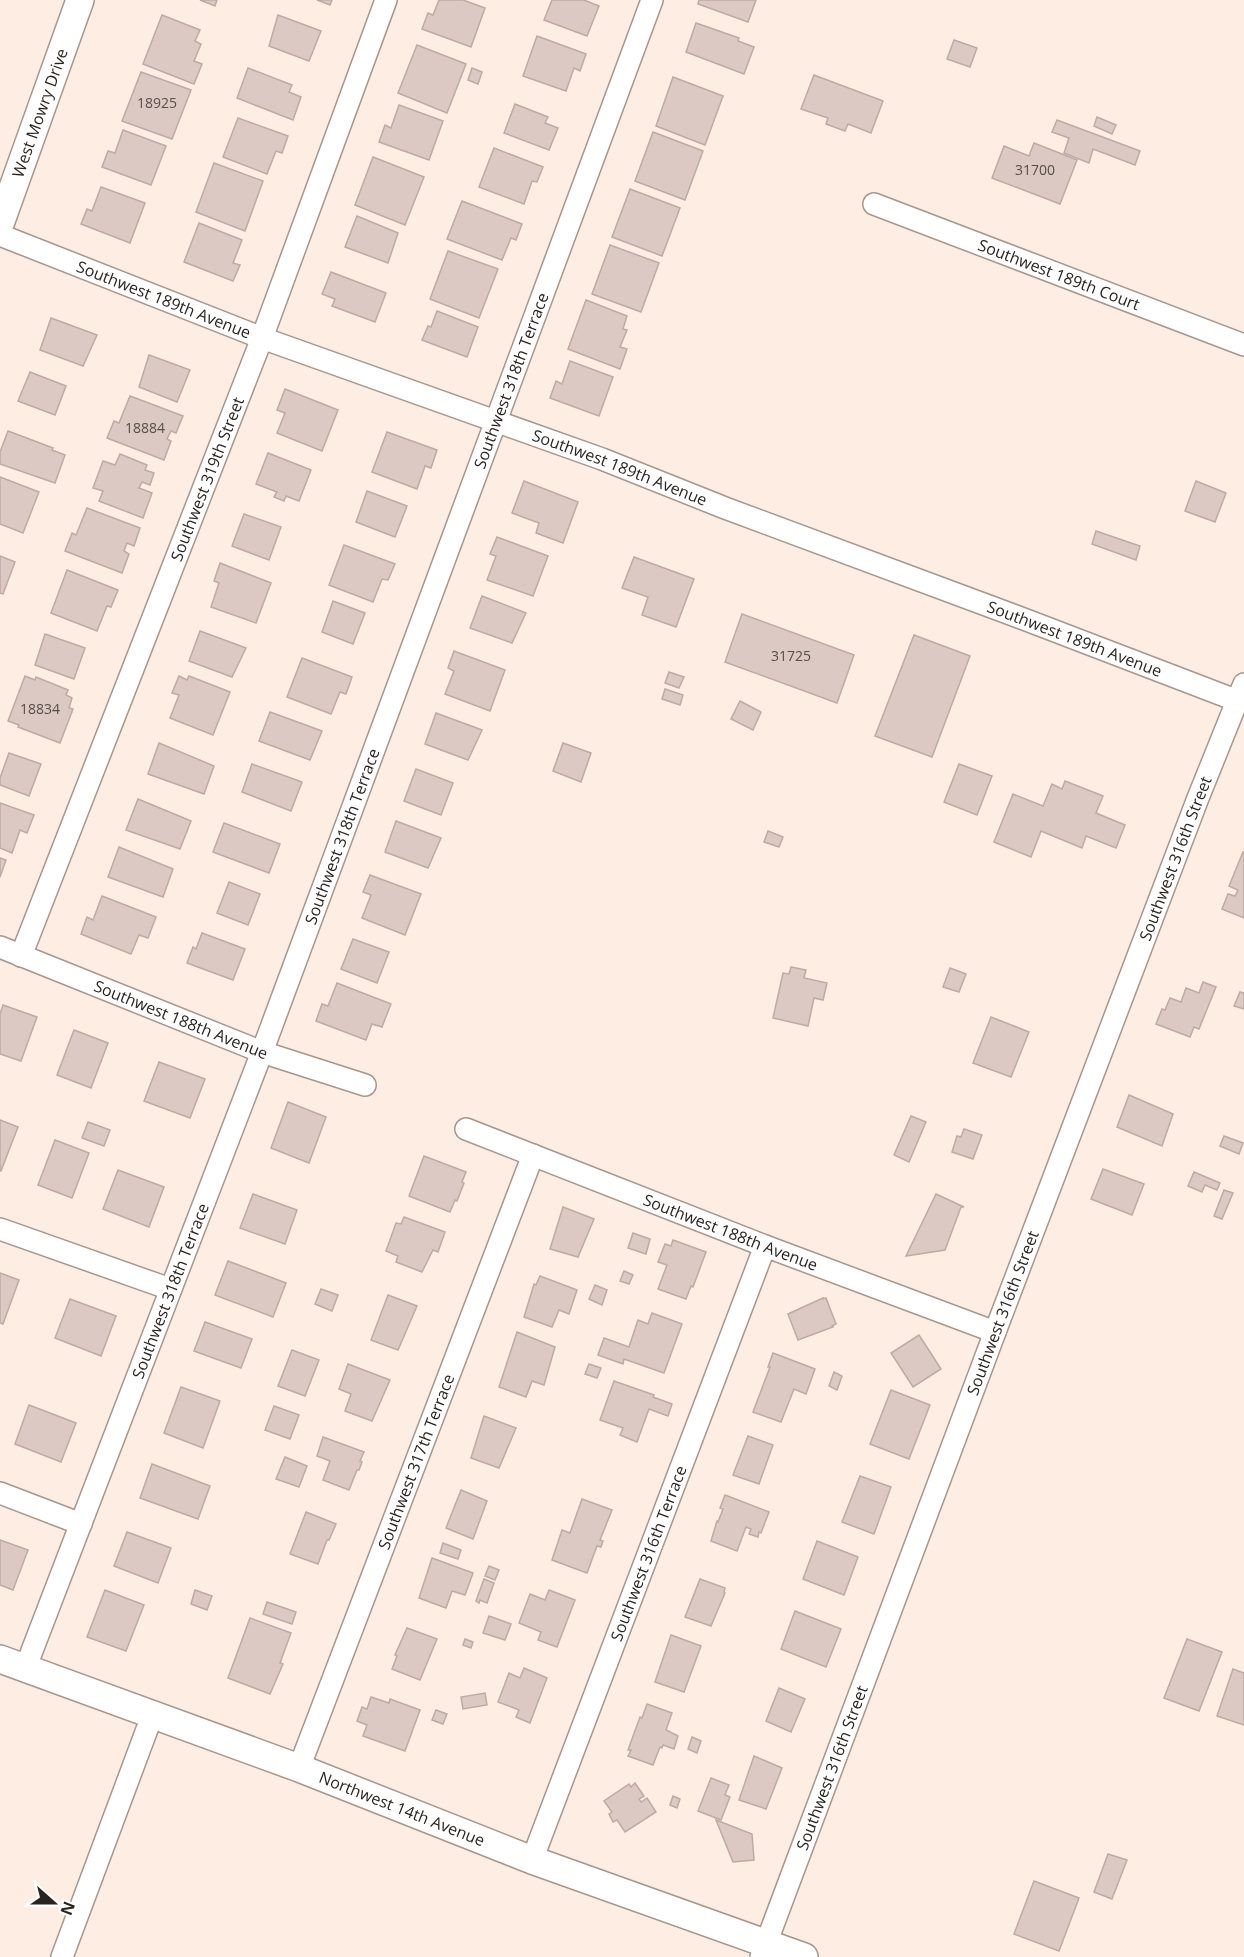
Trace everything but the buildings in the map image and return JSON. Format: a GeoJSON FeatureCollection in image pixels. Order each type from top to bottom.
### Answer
{"type":"FeatureCollection","features":[{"type":"Feature","properties":{"kind":"street","name":"West Mowry Drive"},"geometry":{"type":"LineString","coordinates":[[0,224],[80,0]]}},
{"type":"Feature","properties":{"kind":"street","name":"Southwest 319th Street"},"geometry":{"type":"LineString","coordinates":[[21,956],[262,338],[386,0]]}},
{"type":"Feature","properties":{"kind":"street","name":"Southwest 318th Terrace"},"geometry":{"type":"LineString","coordinates":[[25,1669],[262,1052],[652,0]]}},
{"type":"Feature","properties":{"kind":"street","name":"Southwest 189th Court"},"geometry":{"type":"LineString","coordinates":[[874,204],[1244,345]]}},
{"type":"Feature","properties":{"kind":"street","name":"Southwest 189th Avenue"},"geometry":{"type":"LineString","coordinates":[[0,235],[262,338],[602,459],[725,508],[1032,622],[1241,692]]}},
{"type":"Feature","properties":{"kind":"street","name":"Southwest 316th Street"},"geometry":{"type":"LineString","coordinates":[[764,1950],[995,1332],[1198,798],[1241,692]]}},
{"type":"Feature","properties":{"kind":"street","name":"Southwest 188th Avenue"},"geometry":{"type":"LineString","coordinates":[[0,947],[262,1052],[365,1085]]}},
{"type":"Feature","properties":{"kind":"street","name":"Southwest 188th Avenue"},"geometry":{"type":"LineString","coordinates":[[466,1129],[765,1246],[995,1332]]}},
{"type":"Feature","properties":{"kind":"street","name":"Southwest 317th Terrace"},"geometry":{"type":"LineString","coordinates":[[299,1768],[533,1155]]}},
{"type":"Feature","properties":{"kind":"street"},"geometry":{"type":"LineString","coordinates":[[0,1229],[170,1289]]}},
{"type":"Feature","properties":{"kind":"street","name":"Southwest 316th Terrace"},"geometry":{"type":"LineString","coordinates":[[532,1860],[765,1246]]}},
{"type":"Feature","properties":{"kind":"street"},"geometry":{"type":"LineString","coordinates":[[0,1493],[81,1524]]}},
{"type":"Feature","properties":{"kind":"street","name":"Northwest 14th Avenue"},"geometry":{"type":"LineString","coordinates":[[0,1659],[299,1768],[764,1950],[804,1957]]}},
{"type":"Feature","properties":{"kind":"street"},"geometry":{"type":"LineString","coordinates":[[63,1957],[152,1716]]}}]}
